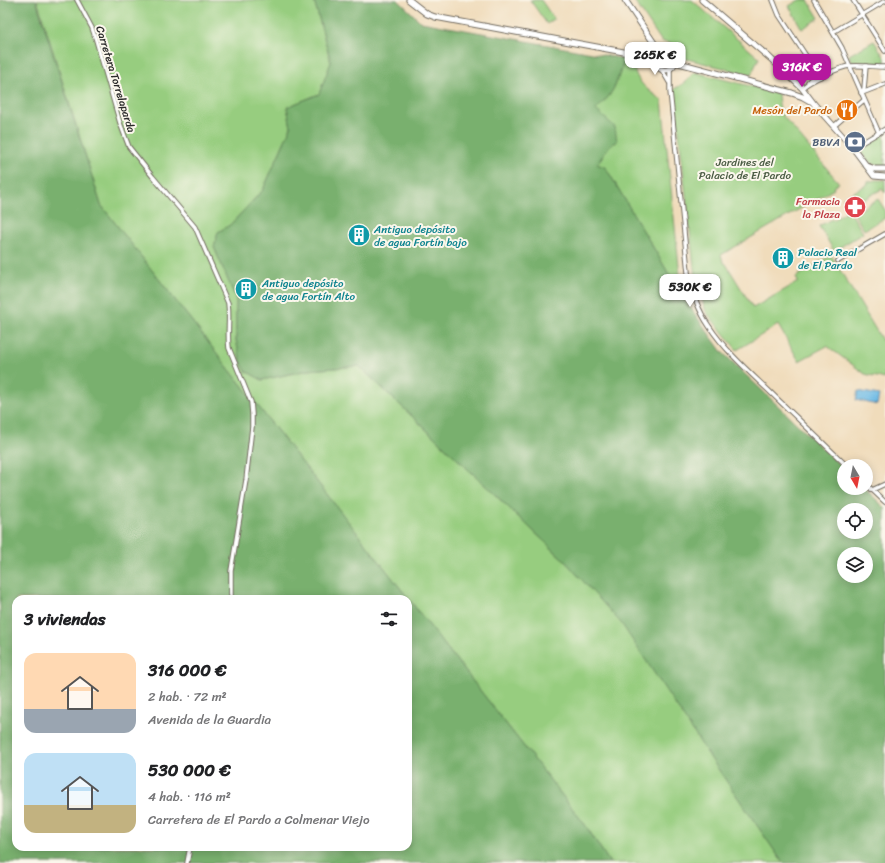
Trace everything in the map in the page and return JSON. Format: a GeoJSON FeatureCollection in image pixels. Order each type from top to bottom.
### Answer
{"type":"FeatureCollection","features":[{"type":"Feature","properties":{"kind":"street","name":"Carretera Torrelaparda"},"geometry":{"type":"LineString","coordinates":[[77,0],[92,28],[120,123],[129,147],[193,224],[199,234],[228,303],[229,348],[251,402],[252,409],[252,427],[246,480],[231,571],[231,595]]}},
{"type":"Feature","properties":{"kind":"street"},"geometry":{"type":"LineString","coordinates":[[409,0],[427,14],[435,17],[656,58]]}},
{"type":"Feature","properties":{"kind":"street"},"geometry":{"type":"LineString","coordinates":[[625,0],[660,52]]}},
{"type":"Feature","properties":{"kind":"street"},"geometry":{"type":"LineString","coordinates":[[702,0],[790,76],[804,86],[814,104],[834,126],[874,176],[885,177]]}},
{"type":"Feature","properties":{"kind":"street"},"geometry":{"type":"LineString","coordinates":[[773,0],[779,15],[820,77]]}},
{"type":"Feature","properties":{"kind":"street"},"geometry":{"type":"LineString","coordinates":[[814,0],[842,48],[878,133]]}},
{"type":"Feature","properties":{"kind":"street"},"geometry":{"type":"LineString","coordinates":[[853,0],[884,49]]}},
{"type":"Feature","properties":{"kind":"street"},"geometry":{"type":"LineString","coordinates":[[832,32],[885,1]]}},
{"type":"Feature","properties":{"kind":"street"},"geometry":{"type":"LineString","coordinates":[[670,85],[662,70],[657,65],[656,58],[660,52],[670,52],[674,56],[675,62],[670,69],[670,85],[688,272],[692,290],[700,310],[708,325],[719,340],[840,459]]}},
{"type":"Feature","properties":{"kind":"street"},"geometry":{"type":"LineString","coordinates":[[675,62],[790,92],[803,97],[814,104]]}},
{"type":"Feature","properties":{"kind":"street"},"geometry":{"type":"LineString","coordinates":[[790,92],[820,77],[849,66],[885,68]]}},
{"type":"Feature","properties":{"kind":"street"},"geometry":{"type":"LineString","coordinates":[[861,93],[864,89],[866,66]]}},
{"type":"Feature","properties":{"kind":"street"},"geometry":{"type":"LineString","coordinates":[[662,70],[670,69]]}},
{"type":"Feature","properties":{"kind":"street"},"geometry":{"type":"LineString","coordinates":[[803,97],[801,91],[817,73]]}},
{"type":"Feature","properties":{"kind":"street"},"geometry":{"type":"LineString","coordinates":[[790,76],[794,84],[790,92]]}},
{"type":"Feature","properties":{"kind":"street"},"geometry":{"type":"LineString","coordinates":[[861,93],[885,84]]}},
{"type":"Feature","properties":{"kind":"street"},"geometry":{"type":"LineString","coordinates":[[834,126],[864,100]]}},
{"type":"Feature","properties":{"kind":"street"},"geometry":{"type":"LineString","coordinates":[[852,148],[885,129]]}},
{"type":"Feature","properties":{"kind":"street"},"geometry":{"type":"LineString","coordinates":[[868,168],[885,169]]}},
{"type":"Feature","properties":{"kind":"street"},"geometry":{"type":"LineString","coordinates":[[838,261],[885,234]]}},
{"type":"Feature","properties":{"kind":"street"},"geometry":{"type":"LineString","coordinates":[[873,490],[885,484]]}},
{"type":"Feature","properties":{"kind":"street"},"geometry":{"type":"LineString","coordinates":[[873,491],[885,502]]}},
{"type":"Feature","properties":{"kind":"street"},"geometry":{"type":"LineString","coordinates":[[187,863],[189,851]]}},
{"type":"Feature","properties":{"kind":"green space"},"geometry":{"type":"Polygon","coordinates":[[[0,0],[36,0],[101,205],[406,595],[12,595],[12,851],[412,851],[412,603],[586,826],[610,863],[0,863],[0,0]]]}},
{"type":"Feature","properties":{"kind":"green space"},"geometry":{"type":"Polygon","coordinates":[[[37,0],[314,0],[331,63],[319,94],[287,107],[291,127],[263,190],[230,225],[218,232],[214,247],[236,299],[236,340],[241,362],[246,371],[262,380],[308,370],[359,366],[563,559],[621,622],[714,763],[783,863],[610,863],[586,826],[412,603],[412,595],[406,595],[101,205],[37,0]]]}},
{"type":"Feature","properties":{"kind":"green space"},"geometry":{"type":"Polygon","coordinates":[[[314,0],[398,0],[421,22],[625,59],[615,86],[609,96],[596,110],[615,127],[617,142],[610,145],[597,164],[606,168],[682,296],[722,352],[837,462],[837,495],[871,495],[885,508],[885,863],[783,863],[714,763],[621,623],[563,559],[359,366],[308,370],[262,380],[246,371],[241,362],[236,340],[236,299],[214,247],[218,232],[230,225],[263,190],[291,127],[287,107],[319,94],[331,62],[314,0]]]}},
{"type":"Feature","properties":{"kind":"green space"},"geometry":{"type":"Polygon","coordinates":[[[530,0],[541,0],[554,19],[547,24],[530,0]]]}},
{"type":"Feature","properties":{"kind":"green space"},"geometry":{"type":"Polygon","coordinates":[[[634,0],[692,0],[759,58],[751,75],[683,58],[680,51],[675,46],[662,42],[634,0]]]}},
{"type":"Feature","properties":{"kind":"green space"},"geometry":{"type":"Polygon","coordinates":[[[799,0],[808,0],[819,18],[802,29],[789,6],[799,0]]]}},
{"type":"Feature","properties":{"kind":"green space"},"geometry":{"type":"Polygon","coordinates":[[[874,41],[885,58],[885,64],[851,61],[849,55],[874,41]]]}},
{"type":"Feature","properties":{"kind":"green space"},"geometry":{"type":"Polygon","coordinates":[[[625,59],[632,62],[639,80],[643,85],[662,100],[682,296],[606,168],[597,164],[610,145],[596,110],[609,96],[615,86],[625,59]]]}},
{"type":"Feature","properties":{"kind":"green space","name":"Jardines del Palacio de El Pardo"},"geometry":{"type":"Polygon","coordinates":[[[694,72],[778,93],[779,105],[783,116],[839,183],[833,187],[834,189],[721,255],[723,262],[726,264],[753,308],[798,282],[796,277],[831,255],[885,345],[885,379],[865,374],[827,346],[799,361],[778,325],[737,350],[706,312],[695,276],[674,89],[686,82],[694,72]]]}},
{"type":"Feature","properties":{"kind":"green space"},"geometry":{"type":"Polygon","coordinates":[[[884,133],[885,166],[872,164],[858,149],[884,133]]]}},
{"type":"Feature","properties":{"kind":"green space"},"geometry":{"type":"Polygon","coordinates":[[[885,180],[885,193],[882,189],[848,208],[843,198],[868,184],[867,182],[885,180]]]}},
{"type":"Feature","properties":{"kind":"green space"},"geometry":{"type":"Polygon","coordinates":[[[878,199],[885,210],[885,218],[864,230],[853,212],[855,210],[856,212],[878,199]]]}},
{"type":"Feature","properties":{"kind":"green space"},"geometry":{"type":"Polygon","coordinates":[[[848,208],[863,233],[834,251],[819,226],[832,219],[833,220],[847,211],[848,208]]]}},
{"type":"Feature","properties":{"kind":"water"},"geometry":{"type":"Polygon","coordinates":[[[858,391],[879,395],[877,405],[856,400],[858,391]]]}},
{"type":"Feature","properties":{"kind":"place","name":"Mesón del Pardo"},"geometry":{"type":"Point","coordinates":[847,110]}},
{"type":"Feature","properties":{"kind":"place","name":"BBVA"},"geometry":{"type":"Point","coordinates":[855,142]}},
{"type":"Feature","properties":{"kind":"place","name":"Farmacia la Plaza"},"geometry":{"type":"Point","coordinates":[855,207]}},
{"type":"Feature","properties":{"kind":"place","name":"Antiguo depósito de agua Fortín bajo"},"geometry":{"type":"Point","coordinates":[359,235]}},
{"type":"Feature","properties":{"kind":"place","name":"Palacio Real de El Pardo"},"geometry":{"type":"Point","coordinates":[783,258]}},
{"type":"Feature","properties":{"kind":"place","name":"Antiguo depósito de agua Fortín Alto"},"geometry":{"type":"Point","coordinates":[246,289]}}]}
